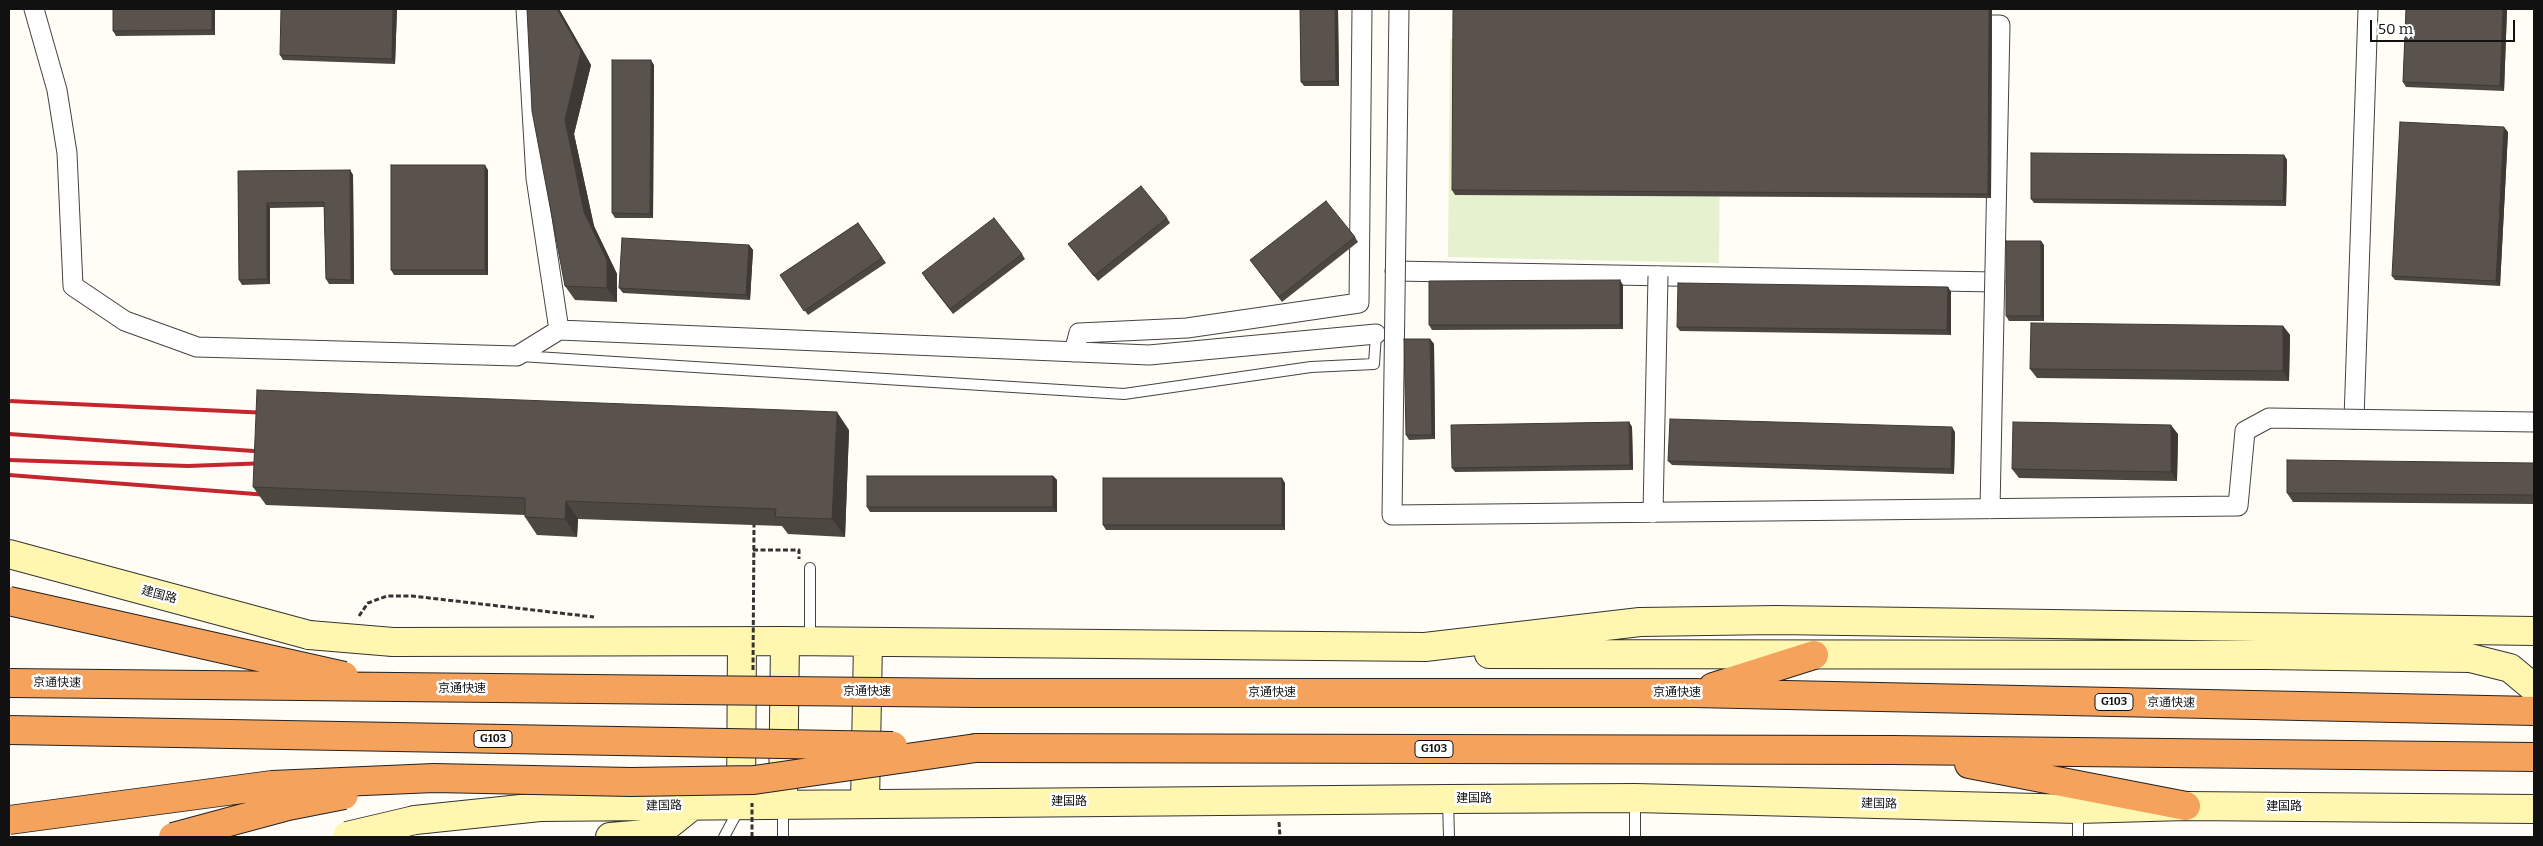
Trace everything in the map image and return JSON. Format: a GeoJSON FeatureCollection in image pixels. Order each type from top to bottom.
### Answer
{"type":"FeatureCollection","features":[{"type":"Feature","properties":{"kind":"highway"},"geometry":{"type":"LineString","coordinates":[[9,601],[396,688]]}},
{"type":"Feature","properties":{"kind":"highway"},"geometry":{"type":"LineString","coordinates":[[1693,693],[1814,655]]}},
{"type":"Feature","properties":{"kind":"highway","name":"京通快速"},"geometry":{"type":"LineString","coordinates":[[9,683],[978,693],[1693,693],[2533,705]]}},
{"type":"Feature","properties":{"kind":"highway","name":"G103"},"geometry":{"type":"LineString","coordinates":[[9,730],[976,748],[1892,750],[2534,757]]}},
{"type":"Feature","properties":{"kind":"highway"},"geometry":{"type":"LineString","coordinates":[[9,820],[272,785],[434,778],[631,782],[754,780],[976,748]]}},
{"type":"Feature","properties":{"kind":"highway"},"geometry":{"type":"LineString","coordinates":[[1892,750],[2186,806]]}},
{"type":"Feature","properties":{"kind":"highway"},"geometry":{"type":"LineString","coordinates":[[173,837],[288,806],[434,778]]}},
{"type":"Feature","properties":{"kind":"main road","name":"建国路"},"geometry":{"type":"LineString","coordinates":[[9,554],[309,635],[393,642],[742,642]]}},
{"type":"Feature","properties":{"kind":"main road"},"geometry":{"type":"LineString","coordinates":[[741,805],[742,642],[1425,647],[1640,622],[1776,620],[2534,631]]}},
{"type":"Feature","properties":{"kind":"main road"},"geometry":{"type":"LineString","coordinates":[[783,805],[797,642]]}},
{"type":"Feature","properties":{"kind":"main road"},"geometry":{"type":"LineString","coordinates":[[864,803],[868,643]]}},
{"type":"Feature","properties":{"kind":"main road"},"geometry":{"type":"LineString","coordinates":[[1425,647],[1474,654],[2265,655],[2470,658],[2510,668],[2533,705]]}},
{"type":"Feature","properties":{"kind":"main road","name":"建国路"},"geometry":{"type":"LineString","coordinates":[[345,836],[415,820],[540,808],[864,803],[1635,798],[2078,809],[2186,806],[2534,809]]}},
{"type":"Feature","properties":{"kind":"main road"},"geometry":{"type":"LineString","coordinates":[[610,837],[658,833],[692,806]]}},
{"type":"Feature","properties":{"kind":"street"},"geometry":{"type":"LineString","coordinates":[[34,9],[57,90],[67,153],[73,286],[125,321],[197,347],[517,356],[559,330],[1150,355],[1376,334]]}},
{"type":"Feature","properties":{"kind":"street"},"geometry":{"type":"LineString","coordinates":[[526,9],[536,178],[559,330]]}},
{"type":"Feature","properties":{"kind":"street"},"geometry":{"type":"LineString","coordinates":[[1074,352],[1079,333],[1187,328],[1359,303],[1362,9]]}},
{"type":"Feature","properties":{"kind":"street"},"geometry":{"type":"LineString","coordinates":[[1399,9],[1392,515],[2238,506],[2245,431],[2269,418],[2534,422]]}},
{"type":"Feature","properties":{"kind":"street"},"geometry":{"type":"LineString","coordinates":[[2354,419],[2368,9]]}},
{"type":"Feature","properties":{"kind":"street"},"geometry":{"type":"LineString","coordinates":[[1950,24],[2000,25],[1990,509]]}},
{"type":"Feature","properties":{"kind":"street"},"geometry":{"type":"LineString","coordinates":[[1395,271],[1995,282]]}},
{"type":"Feature","properties":{"kind":"street"},"geometry":{"type":"LineString","coordinates":[[1653,513],[1658,276]]}},
{"type":"Feature","properties":{"kind":"lane"},"geometry":{"type":"LineString","coordinates":[[517,356],[1124,394],[1311,367],[1374,364],[1376,334]]}},
{"type":"Feature","properties":{"kind":"lane"},"geometry":{"type":"LineString","coordinates":[[797,642],[810,568]]}},
{"type":"Feature","properties":{"kind":"lane"},"geometry":{"type":"LineString","coordinates":[[1635,798],[1635,837]]}},
{"type":"Feature","properties":{"kind":"lane"},"geometry":{"type":"LineString","coordinates":[[1448,799],[1449,837]]}},
{"type":"Feature","properties":{"kind":"lane"},"geometry":{"type":"LineString","coordinates":[[724,837],[741,805]]}},
{"type":"Feature","properties":{"kind":"lane"},"geometry":{"type":"LineString","coordinates":[[782,837],[783,805]]}},
{"type":"Feature","properties":{"kind":"lane"},"geometry":{"type":"LineString","coordinates":[[2078,809],[2078,837]]}},
{"type":"Feature","properties":{"kind":"path"},"geometry":{"type":"LineString","coordinates":[[753,550],[799,550],[798,567]]}},
{"type":"Feature","properties":{"kind":"path"},"geometry":{"type":"LineString","coordinates":[[359,615],[368,603],[387,596],[412,596],[602,618]]}},
{"type":"Feature","properties":{"kind":"green space"},"geometry":{"type":"Polygon","coordinates":[[[1450,39],[1721,44],[1719,263],[1448,257],[1450,39]]]}},
{"type":"Feature","properties":{"kind":"building"},"geometry":{"type":"Polygon","coordinates":[[[113,9],[212,9],[212,30],[113,31],[113,9]]]}},
{"type":"Feature","properties":{"kind":"building"},"geometry":{"type":"Polygon","coordinates":[[[281,9],[393,9],[392,59],[280,55],[281,9]]]}},
{"type":"Feature","properties":{"kind":"building"},"geometry":{"type":"Polygon","coordinates":[[[527,9],[557,9],[581,51],[565,120],[584,212],[607,260],[607,288],[565,286],[532,111],[527,9]]]}},
{"type":"Feature","properties":{"kind":"building"},"geometry":{"type":"Polygon","coordinates":[[[1300,9],[1335,9],[1336,81],[1301,82],[1300,9]]]}},
{"type":"Feature","properties":{"kind":"building"},"geometry":{"type":"Polygon","coordinates":[[[1453,9],[1989,9],[1988,194],[1452,190],[1453,9]]]}},
{"type":"Feature","properties":{"kind":"building"},"geometry":{"type":"Polygon","coordinates":[[[2406,9],[2503,9],[2500,86],[2403,82],[2406,9]]]}},
{"type":"Feature","properties":{"kind":"building"},"geometry":{"type":"Polygon","coordinates":[[[612,60],[651,60],[650,214],[612,213],[612,60]]]}},
{"type":"Feature","properties":{"kind":"building"},"geometry":{"type":"Polygon","coordinates":[[[2400,122],[2504,127],[2496,281],[2392,276],[2400,122]]]}},
{"type":"Feature","properties":{"kind":"building"},"geometry":{"type":"Polygon","coordinates":[[[2031,153],[2284,155],[2283,201],[2031,199],[2031,153]]]}},
{"type":"Feature","properties":{"kind":"building"},"geometry":{"type":"Polygon","coordinates":[[[391,165],[485,165],[485,270],[391,270],[391,165]]]}},
{"type":"Feature","properties":{"kind":"building"},"geometry":{"type":"Polygon","coordinates":[[[350,170],[351,280],[326,279],[324,202],[267,203],[267,279],[239,280],[238,171],[350,170]]]}},
{"type":"Feature","properties":{"kind":"building"},"geometry":{"type":"Polygon","coordinates":[[[1141,186],[1167,218],[1094,276],[1068,244],[1141,186]]]}},
{"type":"Feature","properties":{"kind":"building"},"geometry":{"type":"Polygon","coordinates":[[[1326,201],[1355,237],[1279,297],[1250,260],[1326,201]]]}},
{"type":"Feature","properties":{"kind":"building"},"geometry":{"type":"Polygon","coordinates":[[[994,218],[1022,254],[950,309],[922,273],[994,218]]]}},
{"type":"Feature","properties":{"kind":"building"},"geometry":{"type":"Polygon","coordinates":[[[858,223],[882,258],[804,311],[780,275],[858,223]]]}},
{"type":"Feature","properties":{"kind":"building"},"geometry":{"type":"Polygon","coordinates":[[[622,238],[749,245],[746,295],[619,288],[622,238]]]}},
{"type":"Feature","properties":{"kind":"building"},"geometry":{"type":"Polygon","coordinates":[[[2006,241],[2041,241],[2041,316],[2006,316],[2006,241]]]}},
{"type":"Feature","properties":{"kind":"building"},"geometry":{"type":"Polygon","coordinates":[[[1620,280],[1620,325],[1429,325],[1429,281],[1620,280]]]}},
{"type":"Feature","properties":{"kind":"building"},"geometry":{"type":"Polygon","coordinates":[[[1678,283],[1948,287],[1947,330],[1677,327],[1678,283]]]}},
{"type":"Feature","properties":{"kind":"building"},"geometry":{"type":"Polygon","coordinates":[[[2031,323],[2283,326],[2283,371],[2030,369],[2031,323]]]}},
{"type":"Feature","properties":{"kind":"building"},"geometry":{"type":"Polygon","coordinates":[[[1404,339],[1430,339],[1432,435],[1406,435],[1404,339]]]}},
{"type":"Feature","properties":{"kind":"building"},"geometry":{"type":"Polygon","coordinates":[[[257,390],[837,412],[832,519],[775,517],[776,509],[566,501],[565,519],[525,517],[525,498],[253,487],[257,390]]]}},
{"type":"Feature","properties":{"kind":"building"},"geometry":{"type":"Polygon","coordinates":[[[1670,419],[1952,427],[1951,469],[1668,461],[1670,419]]]}},
{"type":"Feature","properties":{"kind":"building"},"geometry":{"type":"Polygon","coordinates":[[[1629,422],[1630,465],[1452,468],[1451,425],[1629,422]]]}},
{"type":"Feature","properties":{"kind":"building"},"geometry":{"type":"Polygon","coordinates":[[[2013,422],[2171,425],[2171,472],[2012,469],[2013,422]]]}},
{"type":"Feature","properties":{"kind":"building"},"geometry":{"type":"Polygon","coordinates":[[[2287,460],[2534,463],[2534,495],[2287,493],[2287,460]]]}},
{"type":"Feature","properties":{"kind":"building"},"geometry":{"type":"Polygon","coordinates":[[[867,476],[1053,476],[1053,507],[867,507],[867,476]]]}},
{"type":"Feature","properties":{"kind":"building"},"geometry":{"type":"Polygon","coordinates":[[[1103,478],[1282,478],[1282,525],[1103,525],[1103,478]]]}},
{"type":"Feature","properties":{"kind":"railway"},"geometry":{"type":"LineString","coordinates":[[9,401],[269,413]]}},
{"type":"Feature","properties":{"kind":"railway"},"geometry":{"type":"LineString","coordinates":[[9,434],[268,452]]}},
{"type":"Feature","properties":{"kind":"railway"},"geometry":{"type":"LineString","coordinates":[[9,460],[188,466],[268,463]]}},
{"type":"Feature","properties":{"kind":"railway"},"geometry":{"type":"LineString","coordinates":[[9,475],[268,495]]}}]}
